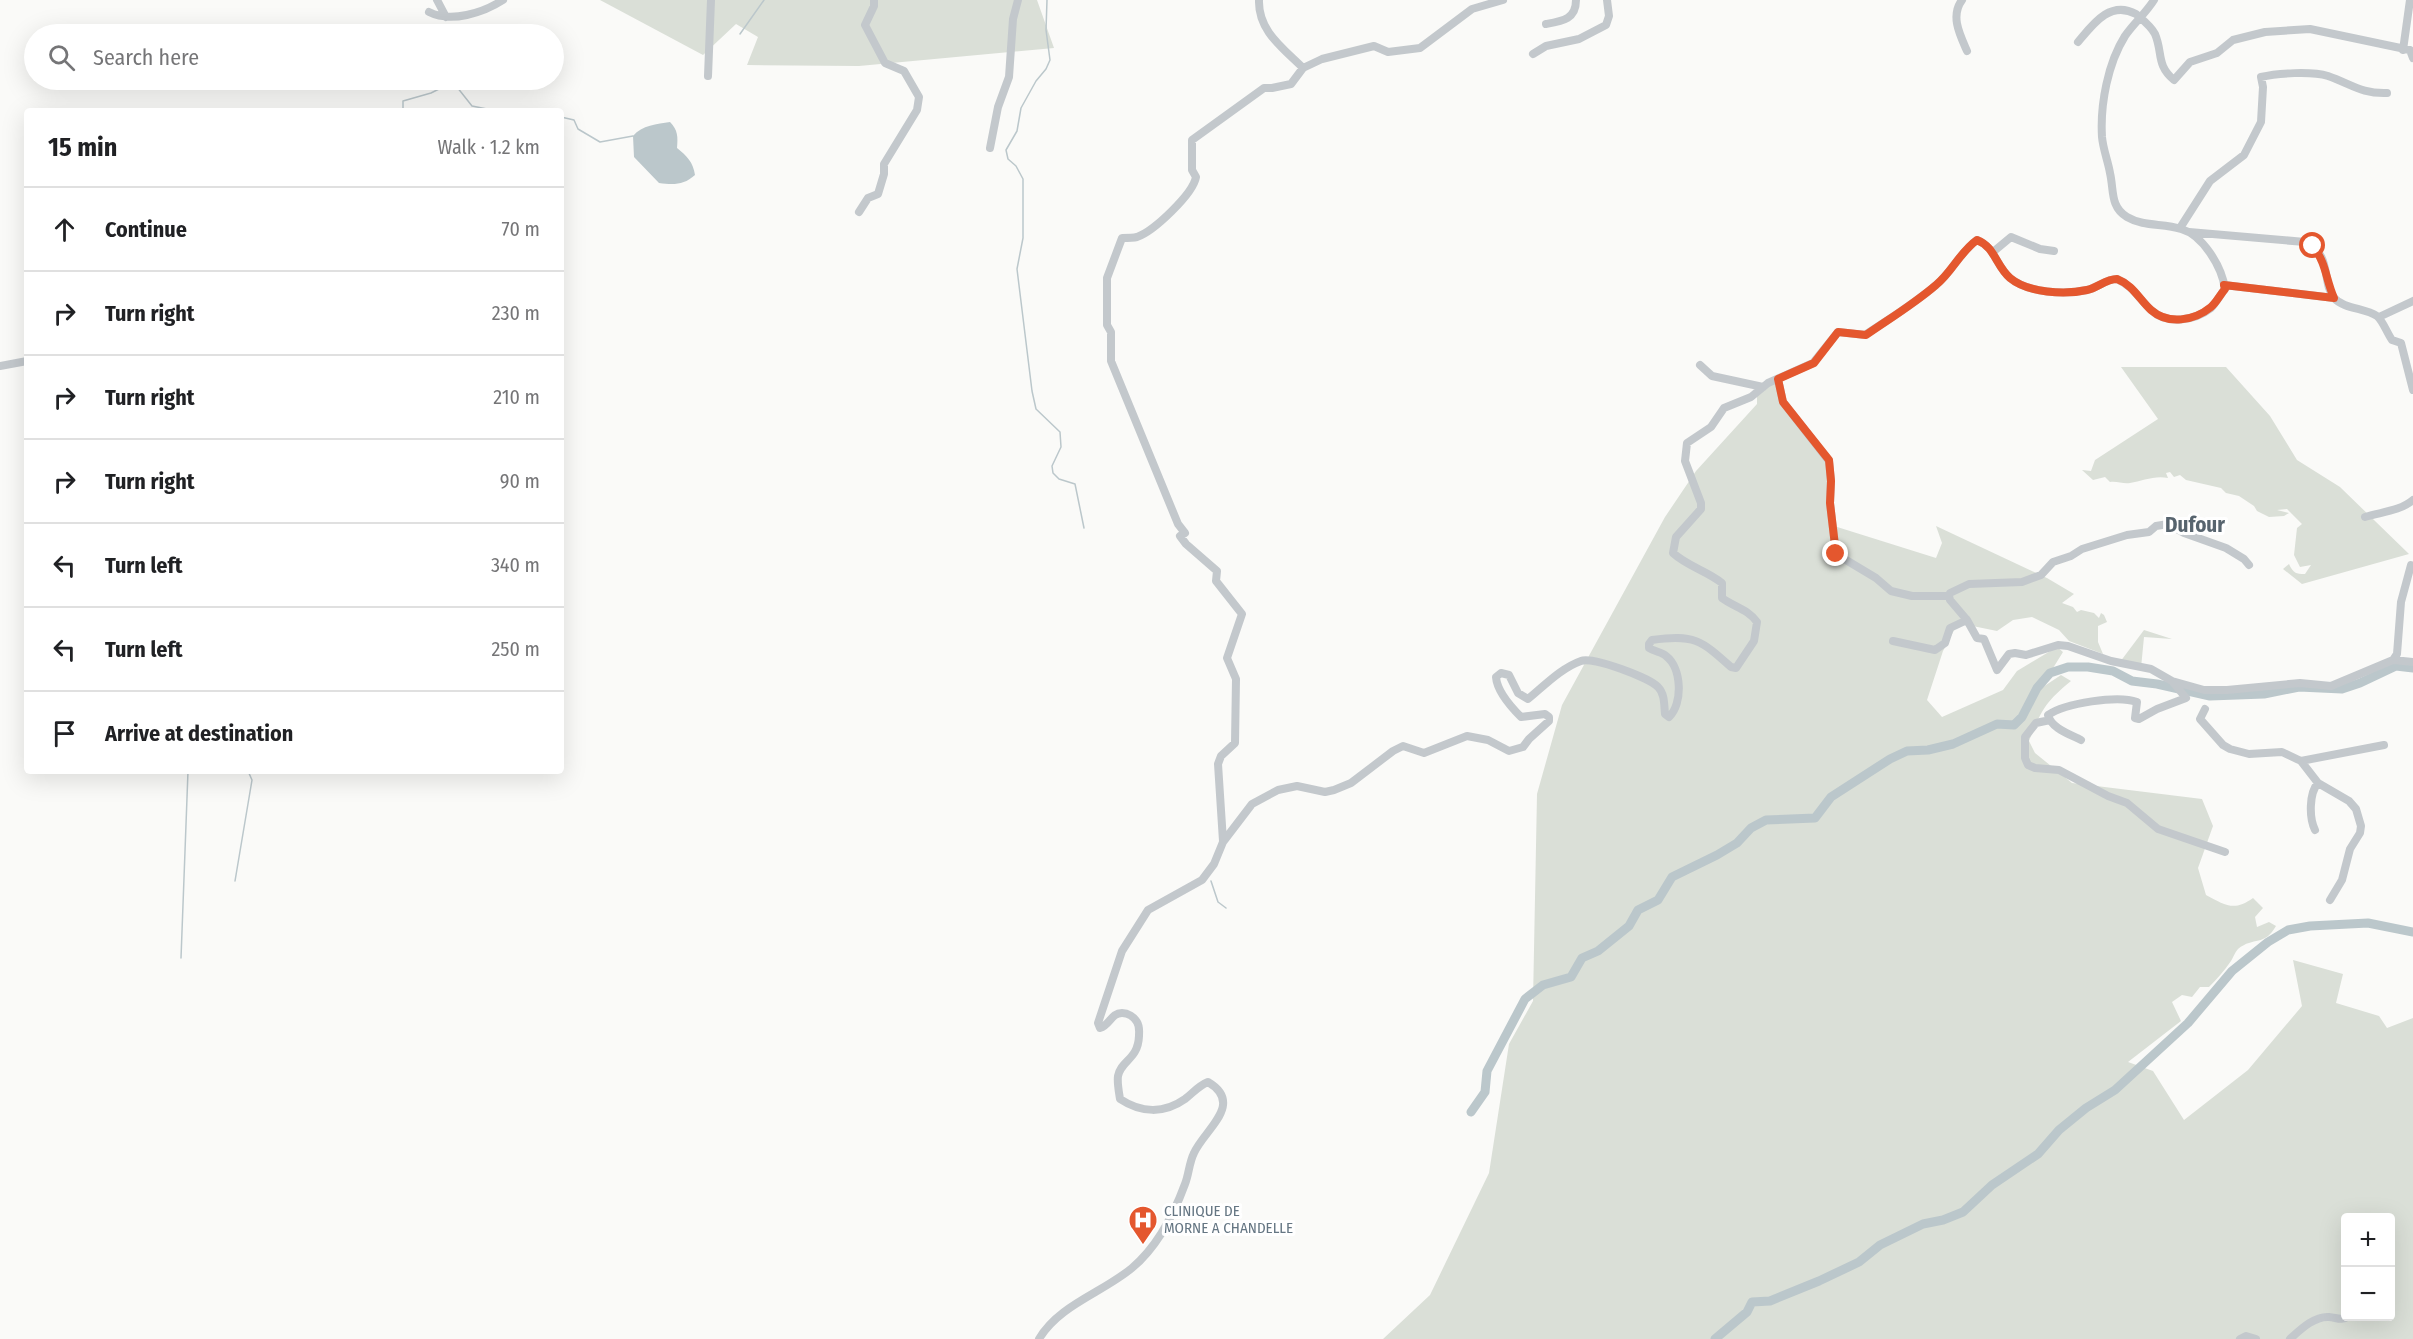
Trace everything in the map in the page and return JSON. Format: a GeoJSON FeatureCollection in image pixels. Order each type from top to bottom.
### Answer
{"type":"FeatureCollection","features":[{"type":"Feature","properties":{"kind":"street"},"geometry":{"type":"LineString","coordinates":[[437,0],[446,17]]}},
{"type":"Feature","properties":{"kind":"street"},"geometry":{"type":"LineString","coordinates":[[429,12],[439,17],[446,17],[479,11],[502,0]]}},
{"type":"Feature","properties":{"kind":"street"},"geometry":{"type":"LineString","coordinates":[[708,76],[711,0]]}},
{"type":"Feature","properties":{"kind":"street"},"geometry":{"type":"LineString","coordinates":[[859,212],[868,198],[878,194],[884,174],[884,164],[916,110],[919,97],[904,71],[885,63],[865,25],[874,6],[874,0]]}},
{"type":"Feature","properties":{"kind":"street"},"geometry":{"type":"LineString","coordinates":[[990,148],[998,106],[1009,77],[1013,19],[1018,0]]}},
{"type":"Feature","properties":{"kind":"street"},"geometry":{"type":"LineString","coordinates":[[1259,0],[1258,9],[1268,35],[1303,68]]}},
{"type":"Feature","properties":{"kind":"street"},"geometry":{"type":"LineString","coordinates":[[1223,842],[1218,764],[1221,756],[1234,743],[1236,679],[1227,658],[1242,614],[1216,581],[1217,571],[1180,536],[1185,533],[1178,524],[1111,362],[1111,332],[1107,325],[1107,278],[1122,238],[1136,237],[1173,212],[1195,185],[1196,177],[1192,170],[1192,140],[1264,88],[1290,84],[1303,68],[1322,59],[1374,46],[1388,52],[1420,48],[1472,9],[1503,0]]}},
{"type":"Feature","properties":{"kind":"street"},"geometry":{"type":"LineString","coordinates":[[1546,24],[1571,16],[1576,9],[1576,0]]}},
{"type":"Feature","properties":{"kind":"street"},"geometry":{"type":"LineString","coordinates":[[1533,54],[1546,46],[1579,39],[1606,25],[1609,16],[1607,0]]}},
{"type":"Feature","properties":{"kind":"street"},"geometry":{"type":"LineString","coordinates":[[1962,0],[1956,9],[1956,17],[1967,51]]}},
{"type":"Feature","properties":{"kind":"street"},"geometry":{"type":"LineString","coordinates":[[2154,0],[2127,33],[2115,53],[2110,71],[2102,137],[2114,204],[2126,216],[2144,224],[2305,242],[2313,246],[2321,258],[2334,298]]}},
{"type":"Feature","properties":{"kind":"street"},"geometry":{"type":"LineString","coordinates":[[2403,50],[2410,0]]}},
{"type":"Feature","properties":{"kind":"street"},"geometry":{"type":"LineString","coordinates":[[2078,42],[2102,14],[2112,8],[2128,9],[2154,32],[2164,71],[2174,80],[2190,62],[2217,53],[2233,40],[2265,32],[2310,28],[2409,50],[2413,58]]}},
{"type":"Feature","properties":{"kind":"street"},"geometry":{"type":"LineString","coordinates":[[2184,230],[2210,181],[2244,155],[2261,122],[2263,87],[2261,77],[2274,74],[2325,75],[2369,93],[2387,93]]}},
{"type":"Feature","properties":{"kind":"street"},"geometry":{"type":"LineString","coordinates":[[1039,1339],[1052,1321],[1132,1269],[1148,1252],[1171,1215],[1185,1184],[1194,1153],[1217,1123],[1223,1109],[1217,1088],[1208,1083],[1200,1086],[1175,1106],[1162,1111],[1150,1111],[1129,1105],[1120,1099],[1118,1077],[1121,1068],[1132,1058],[1138,1046],[1139,1025],[1132,1016],[1122,1013],[1113,1016],[1106,1026],[1100,1028],[1098,1023],[1122,951],[1148,910],[1202,880],[1214,864],[1223,842],[1252,804],[1278,790],[1297,786],[1325,792],[1334,790],[1351,783],[1393,751],[1404,746],[1424,753],[1467,736],[1488,740],[1509,751],[1523,747],[1549,721],[1549,717],[1545,714],[1521,717],[1511,707],[1496,684],[1496,677],[1501,673],[1509,675],[1518,693],[1528,699],[1560,673],[1582,660],[1594,660],[1658,686],[1663,696],[1665,714],[1669,717],[1678,699],[1675,667],[1666,655],[1649,648],[1652,640],[1683,637],[1695,640],[1706,645],[1731,667],[1736,668],[1754,641],[1757,622],[1750,612],[1729,604],[1722,598],[1722,583],[1710,573],[1680,559],[1673,553],[1676,537],[1701,509],[1701,503],[1685,461],[1687,443],[1712,427],[1724,408],[1751,397],[1763,387],[1814,363],[1838,332],[1866,335],[1946,276],[1967,247],[1977,240],[1986,244],[1993,252],[2000,267],[2011,279],[2032,288],[2073,292],[2089,290],[2117,279],[2142,297],[2150,309],[2162,317],[2177,320],[2189,319],[2211,307],[2225,289],[2211,254],[2202,243],[2184,230]]}},
{"type":"Feature","properties":{"kind":"street"},"geometry":{"type":"LineString","coordinates":[[1993,252],[2010,237],[2040,249],[2054,251]]}},
{"type":"Feature","properties":{"kind":"street"},"geometry":{"type":"LineString","coordinates":[[2224,285],[2334,298],[2379,317],[2392,340],[2401,343],[2413,390]]}},
{"type":"Feature","properties":{"kind":"street"},"geometry":{"type":"LineString","coordinates":[[2379,317],[2413,301]]}},
{"type":"Feature","properties":{"kind":"street"},"geometry":{"type":"LineString","coordinates":[[0,366],[24,362]]}},
{"type":"Feature","properties":{"kind":"street"},"geometry":{"type":"LineString","coordinates":[[1700,365],[1712,376],[1763,387]]}},
{"type":"Feature","properties":{"kind":"street"},"geometry":{"type":"LineString","coordinates":[[1778,379],[1783,402],[1829,460],[1830,503],[1836,554],[1876,578],[1891,591],[1912,596],[1949,596]]}},
{"type":"Feature","properties":{"kind":"street"},"geometry":{"type":"LineString","coordinates":[[2365,517],[2389,509],[2400,509],[2413,500]]}},
{"type":"Feature","properties":{"kind":"street"},"geometry":{"type":"LineString","coordinates":[[1949,596],[1950,593],[1969,584],[2022,582],[2042,575],[2053,562],[2071,556],[2082,549],[2127,535],[2149,532],[2156,526],[2168,524],[2184,533],[2226,548],[2244,559],[2249,565]]}},
{"type":"Feature","properties":{"kind":"street"},"geometry":{"type":"LineString","coordinates":[[2393,660],[2397,654],[2401,602],[2411,565]]}},
{"type":"Feature","properties":{"kind":"street"},"geometry":{"type":"LineString","coordinates":[[1949,596],[1977,638],[1984,639],[1997,670],[2009,654],[2026,655],[2058,645],[2068,646],[2111,661],[2151,669],[2172,681],[2204,690],[2246,689],[2300,683],[2331,686],[2393,660],[2413,662]]}},
{"type":"Feature","properties":{"kind":"street"},"geometry":{"type":"LineString","coordinates":[[1893,640],[1935,650],[1945,643],[1950,628],[1967,620]]}},
{"type":"Feature","properties":{"kind":"street"},"geometry":{"type":"LineString","coordinates":[[2081,740],[2064,732],[2050,720],[2048,715],[2056,709],[2108,699],[2137,702],[2135,718],[2139,719],[2163,706],[2186,698],[2172,681]]}},
{"type":"Feature","properties":{"kind":"street"},"geometry":{"type":"LineString","coordinates":[[2205,709],[2200,719],[2223,745],[2239,753],[2282,752],[2301,761],[2318,783],[2349,801],[2356,809],[2361,826],[2355,843],[2350,849],[2342,880],[2330,900]]}},
{"type":"Feature","properties":{"kind":"street"},"geometry":{"type":"LineString","coordinates":[[2050,720],[2036,723],[2025,737],[2025,758],[2028,765],[2034,768],[2059,770],[2108,796],[2127,803],[2158,829],[2225,852]]}},
{"type":"Feature","properties":{"kind":"street"},"geometry":{"type":"LineString","coordinates":[[2301,761],[2384,745]]}},
{"type":"Feature","properties":{"kind":"street"},"geometry":{"type":"LineString","coordinates":[[2315,830],[2312,825],[2312,790],[2318,783]]}},
{"type":"Feature","properties":{"kind":"street"},"geometry":{"type":"LineString","coordinates":[[2289,1339],[2310,1322],[2327,1317],[2341,1320]]}},
{"type":"Feature","properties":{"kind":"street"},"geometry":{"type":"LineString","coordinates":[[2240,1339],[2246,1336],[2256,1339]]}},
{"type":"Feature","properties":{"kind":"shaded area"},"geometry":{"type":"Polygon","coordinates":[[[600,0],[1037,0],[1054,48],[859,66],[747,65],[758,37],[736,24],[703,55],[600,0]]]}},
{"type":"Feature","properties":{"kind":"shaded area"},"geometry":{"type":"Polygon","coordinates":[[[670,122],[677,134],[677,148],[693,166],[695,175],[687,181],[674,184],[659,183],[634,157],[633,136],[637,132],[650,126],[670,122]]]}},
{"type":"Feature","properties":{"kind":"shaded area"},"geometry":{"type":"Polygon","coordinates":[[[2121,367],[2226,367],[2270,416],[2297,460],[2340,487],[2409,554],[2302,584],[2283,569],[2289,564],[2295,572],[2305,574],[2311,565],[2300,567],[2294,555],[2297,528],[2302,524],[2287,509],[2277,510],[2289,513],[2284,516],[2269,517],[2257,511],[2254,506],[2239,496],[2226,493],[2221,488],[2186,480],[2180,475],[2174,477],[2170,472],[2166,473],[2168,478],[2153,478],[2130,483],[2110,482],[2105,477],[2093,480],[2082,470],[2091,471],[2095,460],[2158,419],[2121,367]]]}},
{"type":"Feature","properties":{"kind":"shaded area"},"geometry":{"type":"Polygon","coordinates":[[[1773,380],[1785,404],[1794,411],[1833,459],[1834,526],[1936,558],[1942,543],[1936,526],[2047,578],[2074,594],[2062,603],[2073,607],[2077,612],[2081,610],[2094,613],[2099,618],[2101,613],[2104,615],[2107,622],[2098,626],[2098,642],[2103,654],[2069,641],[2059,630],[2032,617],[2013,620],[1997,631],[1958,623],[1943,651],[1927,700],[1942,717],[2003,690],[2017,671],[2057,647],[2063,652],[2040,689],[2061,675],[2071,681],[2049,701],[2041,714],[2029,741],[2035,753],[2072,783],[2202,799],[2213,826],[2198,868],[2206,895],[2230,906],[2240,905],[2253,898],[2263,908],[2255,917],[2257,927],[2269,922],[2276,926],[2267,937],[2238,949],[2226,968],[2209,987],[2200,987],[2192,997],[2182,995],[2172,1002],[2181,1021],[2128,1062],[2153,1071],[2184,1120],[2248,1070],[2302,1006],[2293,960],[2343,974],[2336,1003],[2379,1016],[2387,1028],[2413,1018],[2413,1339],[1383,1339],[1430,1295],[1489,1173],[1509,1044],[1533,1001],[1537,794],[1562,705],[1665,517],[1696,471],[1757,404],[1757,396],[1773,380]]]}},
{"type":"Feature","properties":{"kind":"shaded area"},"geometry":{"type":"Polygon","coordinates":[[[2144,630],[2172,639],[2144,637],[2141,668],[2120,662],[2144,630]]]}},
{"type":"Feature","properties":{"kind":"waterway"},"geometry":{"type":"LineString","coordinates":[[740,34],[764,0]]}},
{"type":"Feature","properties":{"kind":"waterway"},"geometry":{"type":"LineString","coordinates":[[1047,0],[1046,30],[1050,60],[1021,108],[1017,131],[1006,150],[1008,159],[1016,166],[1023,179],[1023,238],[1017,269],[1032,391],[1036,409],[1060,432],[1061,447],[1052,466],[1053,473],[1059,479],[1075,484],[1084,528]]}},
{"type":"Feature","properties":{"kind":"waterway"},"geometry":{"type":"LineString","coordinates":[[403,108],[403,101],[437,90]]}},
{"type":"Feature","properties":{"kind":"waterway"},"geometry":{"type":"LineString","coordinates":[[459,90],[472,106],[482,108]]}},
{"type":"Feature","properties":{"kind":"waterway"},"geometry":{"type":"LineString","coordinates":[[564,118],[574,120],[578,129],[600,142],[633,136]]}},
{"type":"Feature","properties":{"kind":"waterway"},"geometry":{"type":"LineString","coordinates":[[1471,1112],[1485,1092],[1487,1071],[1525,999],[1543,985],[1571,977],[1582,958],[1598,951],[1629,926],[1638,910],[1658,900],[1672,877],[1737,843],[1751,828],[1766,820],[1815,818],[1831,797],[1890,759],[1907,751],[1928,750],[1953,744],[1997,724],[2014,725],[2022,717],[2037,688],[2050,673],[2068,667],[2088,667],[2113,671],[2132,681],[2210,696],[2264,694],[2299,687],[2342,689],[2396,666],[2413,668]]}},
{"type":"Feature","properties":{"kind":"waterway"},"geometry":{"type":"LineString","coordinates":[[181,958],[188,774]]}},
{"type":"Feature","properties":{"kind":"waterway"},"geometry":{"type":"LineString","coordinates":[[235,881],[252,780],[249,774]]}},
{"type":"Feature","properties":{"kind":"waterway"},"geometry":{"type":"LineString","coordinates":[[1211,881],[1218,902],[1226,908]]}},
{"type":"Feature","properties":{"kind":"waterway"},"geometry":{"type":"LineString","coordinates":[[1715,1339],[1747,1312],[1752,1302],[1770,1301],[1819,1281],[1859,1262],[1880,1245],[1923,1224],[1943,1220],[1963,1212],[1992,1185],[2038,1154],[2059,1130],[2086,1108],[2115,1090],[2188,1023],[2232,971],[2268,942],[2288,930],[2310,926],[2368,923],[2413,932]]}},
{"type":"Feature","properties":{"kind":"place","name":"CLINIQUE DE MORNE A CHANDELLE"},"geometry":{"type":"Point","coordinates":[1143,1246]}},
{"type":"Feature","properties":{"kind":"district","name":"Dufour"},"geometry":{"type":"Point","coordinates":[2195,525]}},
{"type":"Feature","properties":{"kind":"route"},"geometry":{"type":"LineString","coordinates":[[1836,554],[1830,503],[1829,460],[1783,402],[1778,379],[1814,363],[1838,332],[1866,335],[1915,301],[1946,276],[1967,247],[1977,240],[1986,244],[1993,252],[2000,267],[2011,279],[2032,288],[2073,292],[2089,290],[2117,279],[2142,297],[2150,309],[2162,317],[2177,320],[2189,319],[2211,307],[2225,289],[2224,285],[2334,298],[2327,269],[2313,246]]}}]}
